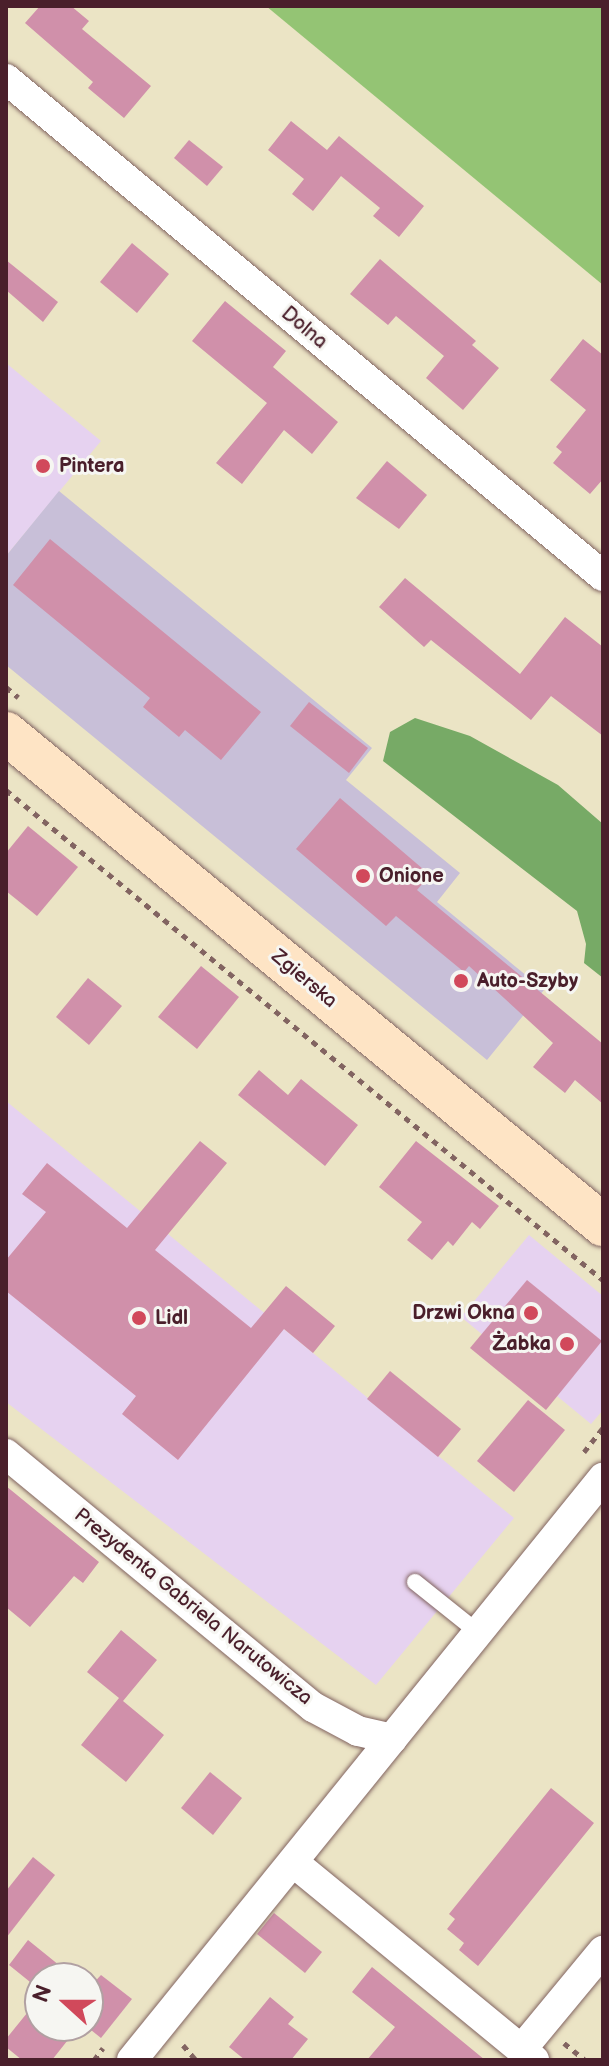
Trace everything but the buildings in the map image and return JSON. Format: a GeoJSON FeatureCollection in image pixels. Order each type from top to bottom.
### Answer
{"type":"FeatureCollection","features":[{"type":"Feature","properties":{"kind":"main road","name":"Zgierska"},"geometry":{"type":"LineString","coordinates":[[6,733],[603,1225]]}},
{"type":"Feature","properties":{"kind":"street","name":"Dolna"},"geometry":{"type":"LineString","coordinates":[[6,79],[603,576]]}},
{"type":"Feature","properties":{"kind":"street","name":"Prezydenta Gabriela Narutowicza"},"geometry":{"type":"LineString","coordinates":[[6,1454],[313,1707],[358,1731],[392,1739]]}},
{"type":"Feature","properties":{"kind":"street"},"geometry":{"type":"LineString","coordinates":[[156,2054],[293,1862],[603,1478]]}},
{"type":"Feature","properties":{"kind":"street"},"geometry":{"type":"LineString","coordinates":[[293,1862],[528,2055],[603,1951]]}},
{"type":"Feature","properties":{"kind":"lane"},"geometry":{"type":"LineString","coordinates":[[415,1582],[479,1633]]}},
{"type":"Feature","properties":{"kind":"path"},"geometry":{"type":"LineString","coordinates":[[6,790],[603,1280]]}},
{"type":"Feature","properties":{"kind":"path"},"geometry":{"type":"LineString","coordinates":[[156,2054],[196,2060]]}},
{"type":"Feature","properties":{"kind":"shaded area","name":"Pintera"},"geometry":{"type":"Polygon","coordinates":[[[6,363],[101,441],[6,556],[6,363]]]}},
{"type":"Feature","properties":{"kind":"shaded area"},"geometry":{"type":"Polygon","coordinates":[[[59,491],[372,748],[346,780],[460,873],[437,902],[544,990],[487,1060],[6,665],[6,556],[59,491]]]}},
{"type":"Feature","properties":{"kind":"shaded area"},"geometry":{"type":"Polygon","coordinates":[[[6,1101],[514,1518],[376,1685],[6,1402],[6,1101]]]}},
{"type":"Feature","properties":{"kind":"shaded area"},"geometry":{"type":"Polygon","coordinates":[[[529,1235],[603,1296],[603,1410],[591,1424],[461,1317],[529,1235]]]}},
{"type":"Feature","properties":{"kind":"green space"},"geometry":{"type":"Polygon","coordinates":[[[266,6],[603,6],[603,285],[266,6]]]}},
{"type":"Feature","properties":{"kind":"green space"},"geometry":{"type":"Polygon","coordinates":[[[415,718],[470,736],[558,785],[603,824],[603,978],[584,963],[586,944],[577,911],[383,761],[390,732],[415,718]]]}},
{"type":"Feature","properties":{"kind":"place","name":"Pintera"},"geometry":{"type":"Point","coordinates":[43,466]}},
{"type":"Feature","properties":{"kind":"place","name":"Onione"},"geometry":{"type":"Point","coordinates":[363,876]}},
{"type":"Feature","properties":{"kind":"place","name":"Auto-Szyby"},"geometry":{"type":"Point","coordinates":[461,981]}},
{"type":"Feature","properties":{"kind":"place","name":"Drzwi Okna"},"geometry":{"type":"Point","coordinates":[531,1313]}},
{"type":"Feature","properties":{"kind":"place","name":"Lidl"},"geometry":{"type":"Point","coordinates":[139,1318]}},
{"type":"Feature","properties":{"kind":"place","name":"Żabka"},"geometry":{"type":"Point","coordinates":[567,1344]}}]}
